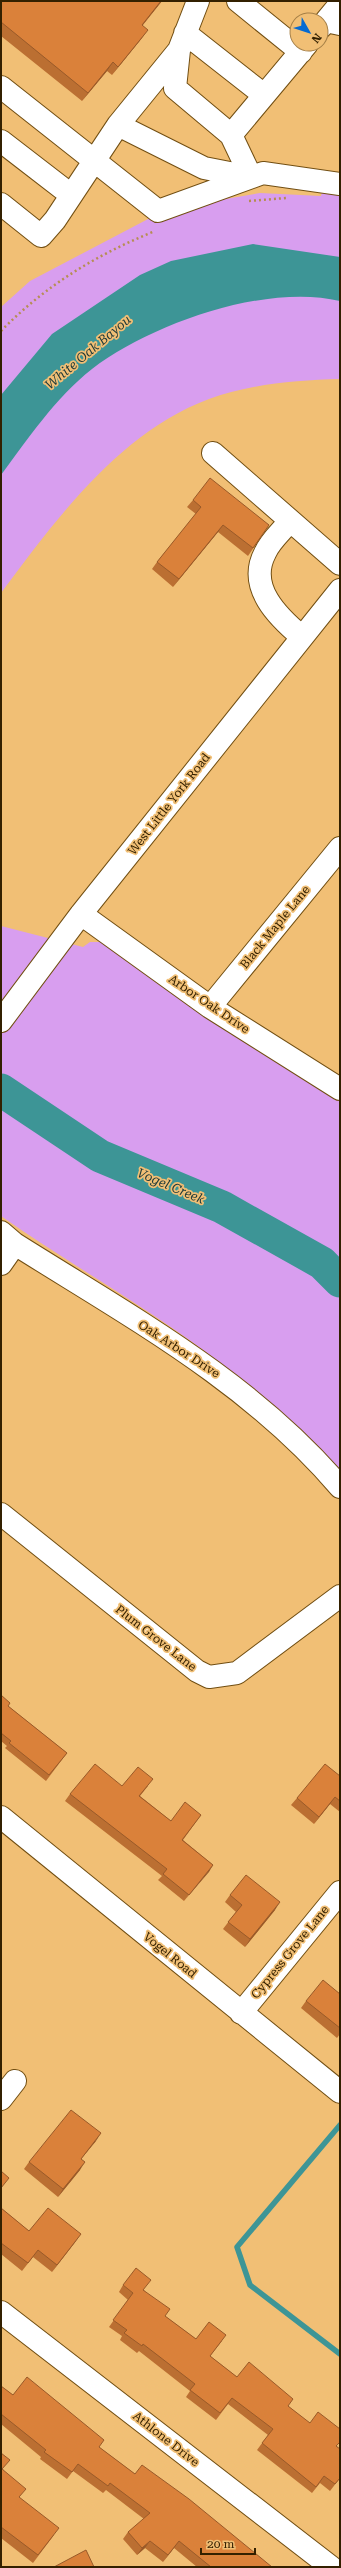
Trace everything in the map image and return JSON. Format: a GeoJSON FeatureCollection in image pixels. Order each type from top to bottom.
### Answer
{"type":"FeatureCollection","features":[{"type":"Feature","properties":{"kind":"street"},"geometry":{"type":"LineString","coordinates":[[198,1],[182,41],[174,88],[231,135],[251,177]]}},
{"type":"Feature","properties":{"kind":"street"},"geometry":{"type":"LineString","coordinates":[[238,1],[289,37]]}},
{"type":"Feature","properties":{"kind":"street"},"geometry":{"type":"LineString","coordinates":[[182,41],[264,95]]}},
{"type":"Feature","properties":{"kind":"street"},"geometry":{"type":"LineString","coordinates":[[1,204],[41,236],[72,195],[118,124],[182,41]]}},
{"type":"Feature","properties":{"kind":"street"},"geometry":{"type":"LineString","coordinates":[[231,135],[301,52]]}},
{"type":"Feature","properties":{"kind":"street"},"geometry":{"type":"LineString","coordinates":[[1,87],[158,211],[263,173],[340,184]]}},
{"type":"Feature","properties":{"kind":"street"},"geometry":{"type":"LineString","coordinates":[[118,124],[204,168],[251,177]]}},
{"type":"Feature","properties":{"kind":"street"},"geometry":{"type":"LineString","coordinates":[[1,140],[72,195]]}},
{"type":"Feature","properties":{"kind":"street"},"geometry":{"type":"LineString","coordinates":[[213,453],[340,564]]}},
{"type":"Feature","properties":{"kind":"street"},"geometry":{"type":"LineString","coordinates":[[290,521],[265,553],[260,570],[261,581],[270,606],[281,620],[302,637]]}},
{"type":"Feature","properties":{"kind":"street","name":"West Little York Road"},"geometry":{"type":"LineString","coordinates":[[1,1021],[81,914],[340,590]]}},
{"type":"Feature","properties":{"kind":"street","name":"Black Maple Lane"},"geometry":{"type":"LineString","coordinates":[[210,1007],[340,848]]}},
{"type":"Feature","properties":{"kind":"street","name":"Arbor Oak Drive"},"geometry":{"type":"LineString","coordinates":[[81,914],[210,1007],[340,1089]]}},
{"type":"Feature","properties":{"kind":"street"},"geometry":{"type":"LineString","coordinates":[[1,1264],[8,1238]]}},
{"type":"Feature","properties":{"kind":"street","name":"Oak Arbor Drive"},"geometry":{"type":"LineString","coordinates":[[8,1238],[208,1367],[279,1424],[315,1457],[340,1487]]}},
{"type":"Feature","properties":{"kind":"street","name":"Plum Grove Lane"},"geometry":{"type":"LineString","coordinates":[[1,1514],[197,1671],[210,1677],[237,1673],[340,1596]]}},
{"type":"Feature","properties":{"kind":"street","name":"Vogel Road"},"geometry":{"type":"LineString","coordinates":[[1,1817],[340,2092]]}},
{"type":"Feature","properties":{"kind":"street","name":"Cypress Grove Lane"},"geometry":{"type":"LineString","coordinates":[[241,2013],[340,1892]]}},
{"type":"Feature","properties":{"kind":"street"},"geometry":{"type":"LineString","coordinates":[[1,2099],[15,2081]]}},
{"type":"Feature","properties":{"kind":"street","name":"Athlone Drive"},"geometry":{"type":"LineString","coordinates":[[1,2312],[326,2566]]}},
{"type":"Feature","properties":{"kind":"path"},"geometry":{"type":"LineString","coordinates":[[245,202],[293,198]]}},
{"type":"Feature","properties":{"kind":"path"},"geometry":{"type":"LineString","coordinates":[[1,331],[40,296],[70,273],[121,245],[157,231]]}},
{"type":"Feature","properties":{"kind":"shaded area"},"geometry":{"type":"Polygon","coordinates":[[[323,187],[340,190],[340,379],[307,380],[257,386],[209,399],[177,414],[147,433],[119,455],[92,481],[44,536],[1,593],[1,307],[30,281],[150,218],[177,216],[220,200],[260,193],[321,196],[323,187]]]}},
{"type":"Feature","properties":{"kind":"shaded area"},"geometry":{"type":"Polygon","coordinates":[[[1,926],[83,947],[90,942],[101,942],[340,1098],[340,1473],[283,1416],[222,1364],[168,1325],[1,1216],[1,926]]]}},
{"type":"Feature","properties":{"kind":"water","name":"White Oak Bayou"},"geometry":{"type":"Polygon","coordinates":[[[253,244],[340,257],[340,301],[311,297],[278,298],[245,303],[210,311],[145,337],[117,352],[79,380],[43,419],[1,475],[1,395],[52,334],[140,275],[171,261],[253,244]]]}},
{"type":"Feature","properties":{"kind":"building"},"geometry":{"type":"Polygon","coordinates":[[[1,1],[161,1],[142,25],[148,30],[118,67],[113,62],[88,93],[1,22],[1,1]]]}},
{"type":"Feature","properties":{"kind":"building"},"geometry":{"type":"Polygon","coordinates":[[[210,478],[269,525],[253,548],[223,525],[179,579],[157,562],[201,507],[193,500],[210,478]]]}},
{"type":"Feature","properties":{"kind":"building"},"geometry":{"type":"Polygon","coordinates":[[[1,1695],[10,1703],[8,1706],[67,1753],[49,1775],[9,1743],[11,1741],[1,1733],[1,1695]]]}},
{"type":"Feature","properties":{"kind":"building"},"geometry":{"type":"Polygon","coordinates":[[[95,1764],[122,1786],[138,1767],[153,1779],[139,1796],[171,1821],[185,1802],[201,1815],[182,1840],[213,1865],[189,1895],[163,1874],[167,1869],[70,1794],[95,1764]]]}},
{"type":"Feature","properties":{"kind":"building"},"geometry":{"type":"Polygon","coordinates":[[[325,1764],[340,1776],[340,1801],[335,1797],[319,1817],[297,1798],[325,1764]]]}},
{"type":"Feature","properties":{"kind":"building"},"geometry":{"type":"Polygon","coordinates":[[[246,1875],[280,1902],[250,1939],[228,1922],[242,1905],[230,1895],[246,1875]]]}},
{"type":"Feature","properties":{"kind":"building"},"geometry":{"type":"Polygon","coordinates":[[[323,1980],[340,1994],[340,2028],[306,2001],[323,1980]]]}},
{"type":"Feature","properties":{"kind":"building"},"geometry":{"type":"Polygon","coordinates":[[[71,2110],[101,2133],[81,2159],[85,2162],[63,2189],[29,2162],[71,2110]]]}},
{"type":"Feature","properties":{"kind":"building"},"geometry":{"type":"Polygon","coordinates":[[[1,2171],[9,2178],[1,2188],[1,2171]]]}},
{"type":"Feature","properties":{"kind":"building"},"geometry":{"type":"Polygon","coordinates":[[[1,2208],[29,2231],[48,2208],[81,2234],[57,2265],[38,2250],[28,2263],[1,2243],[1,2208]]]}},
{"type":"Feature","properties":{"kind":"building"},"geometry":{"type":"Polygon","coordinates":[[[136,2268],[151,2280],[143,2290],[170,2309],[165,2316],[196,2339],[209,2322],[226,2335],[210,2356],[237,2377],[249,2362],[293,2399],[288,2406],[310,2423],[318,2412],[340,2429],[340,2442],[336,2446],[340,2449],[340,2478],[335,2484],[324,2476],[316,2487],[262,2443],[273,2429],[232,2398],[220,2413],[190,2390],[195,2384],[143,2344],[142,2346],[124,2333],[127,2330],[113,2320],[133,2293],[123,2285],[136,2268]]]}},
{"type":"Feature","properties":{"kind":"building"},"geometry":{"type":"Polygon","coordinates":[[[27,2377],[104,2440],[99,2447],[135,2474],[142,2465],[189,2499],[272,2567],[211,2567],[179,2541],[168,2555],[150,2541],[142,2548],[128,2532],[150,2513],[110,2483],[108,2486],[78,2464],[72,2472],[44,2452],[46,2450],[1,2414],[1,2386],[13,2395],[27,2377]]]}},
{"type":"Feature","properties":{"kind":"building"},"geometry":{"type":"Polygon","coordinates":[[[1,2453],[10,2460],[2,2469],[26,2489],[19,2497],[59,2528],[38,2555],[1,2527],[1,2453]]]}},
{"type":"Feature","properties":{"kind":"building"},"geometry":{"type":"Polygon","coordinates":[[[86,2550],[94,2567],[54,2567],[86,2550]]]}},
{"type":"Feature","properties":{"kind":"waterway","name":"Vogel Creek"},"geometry":{"type":"LineString","coordinates":[[1,1090],[100,1156],[222,1207],[322,1263],[340,1281]]}},
{"type":"Feature","properties":{"kind":"waterway"},"geometry":{"type":"LineString","coordinates":[[340,2125],[237,2247],[250,2285],[340,2354]]}}]}
